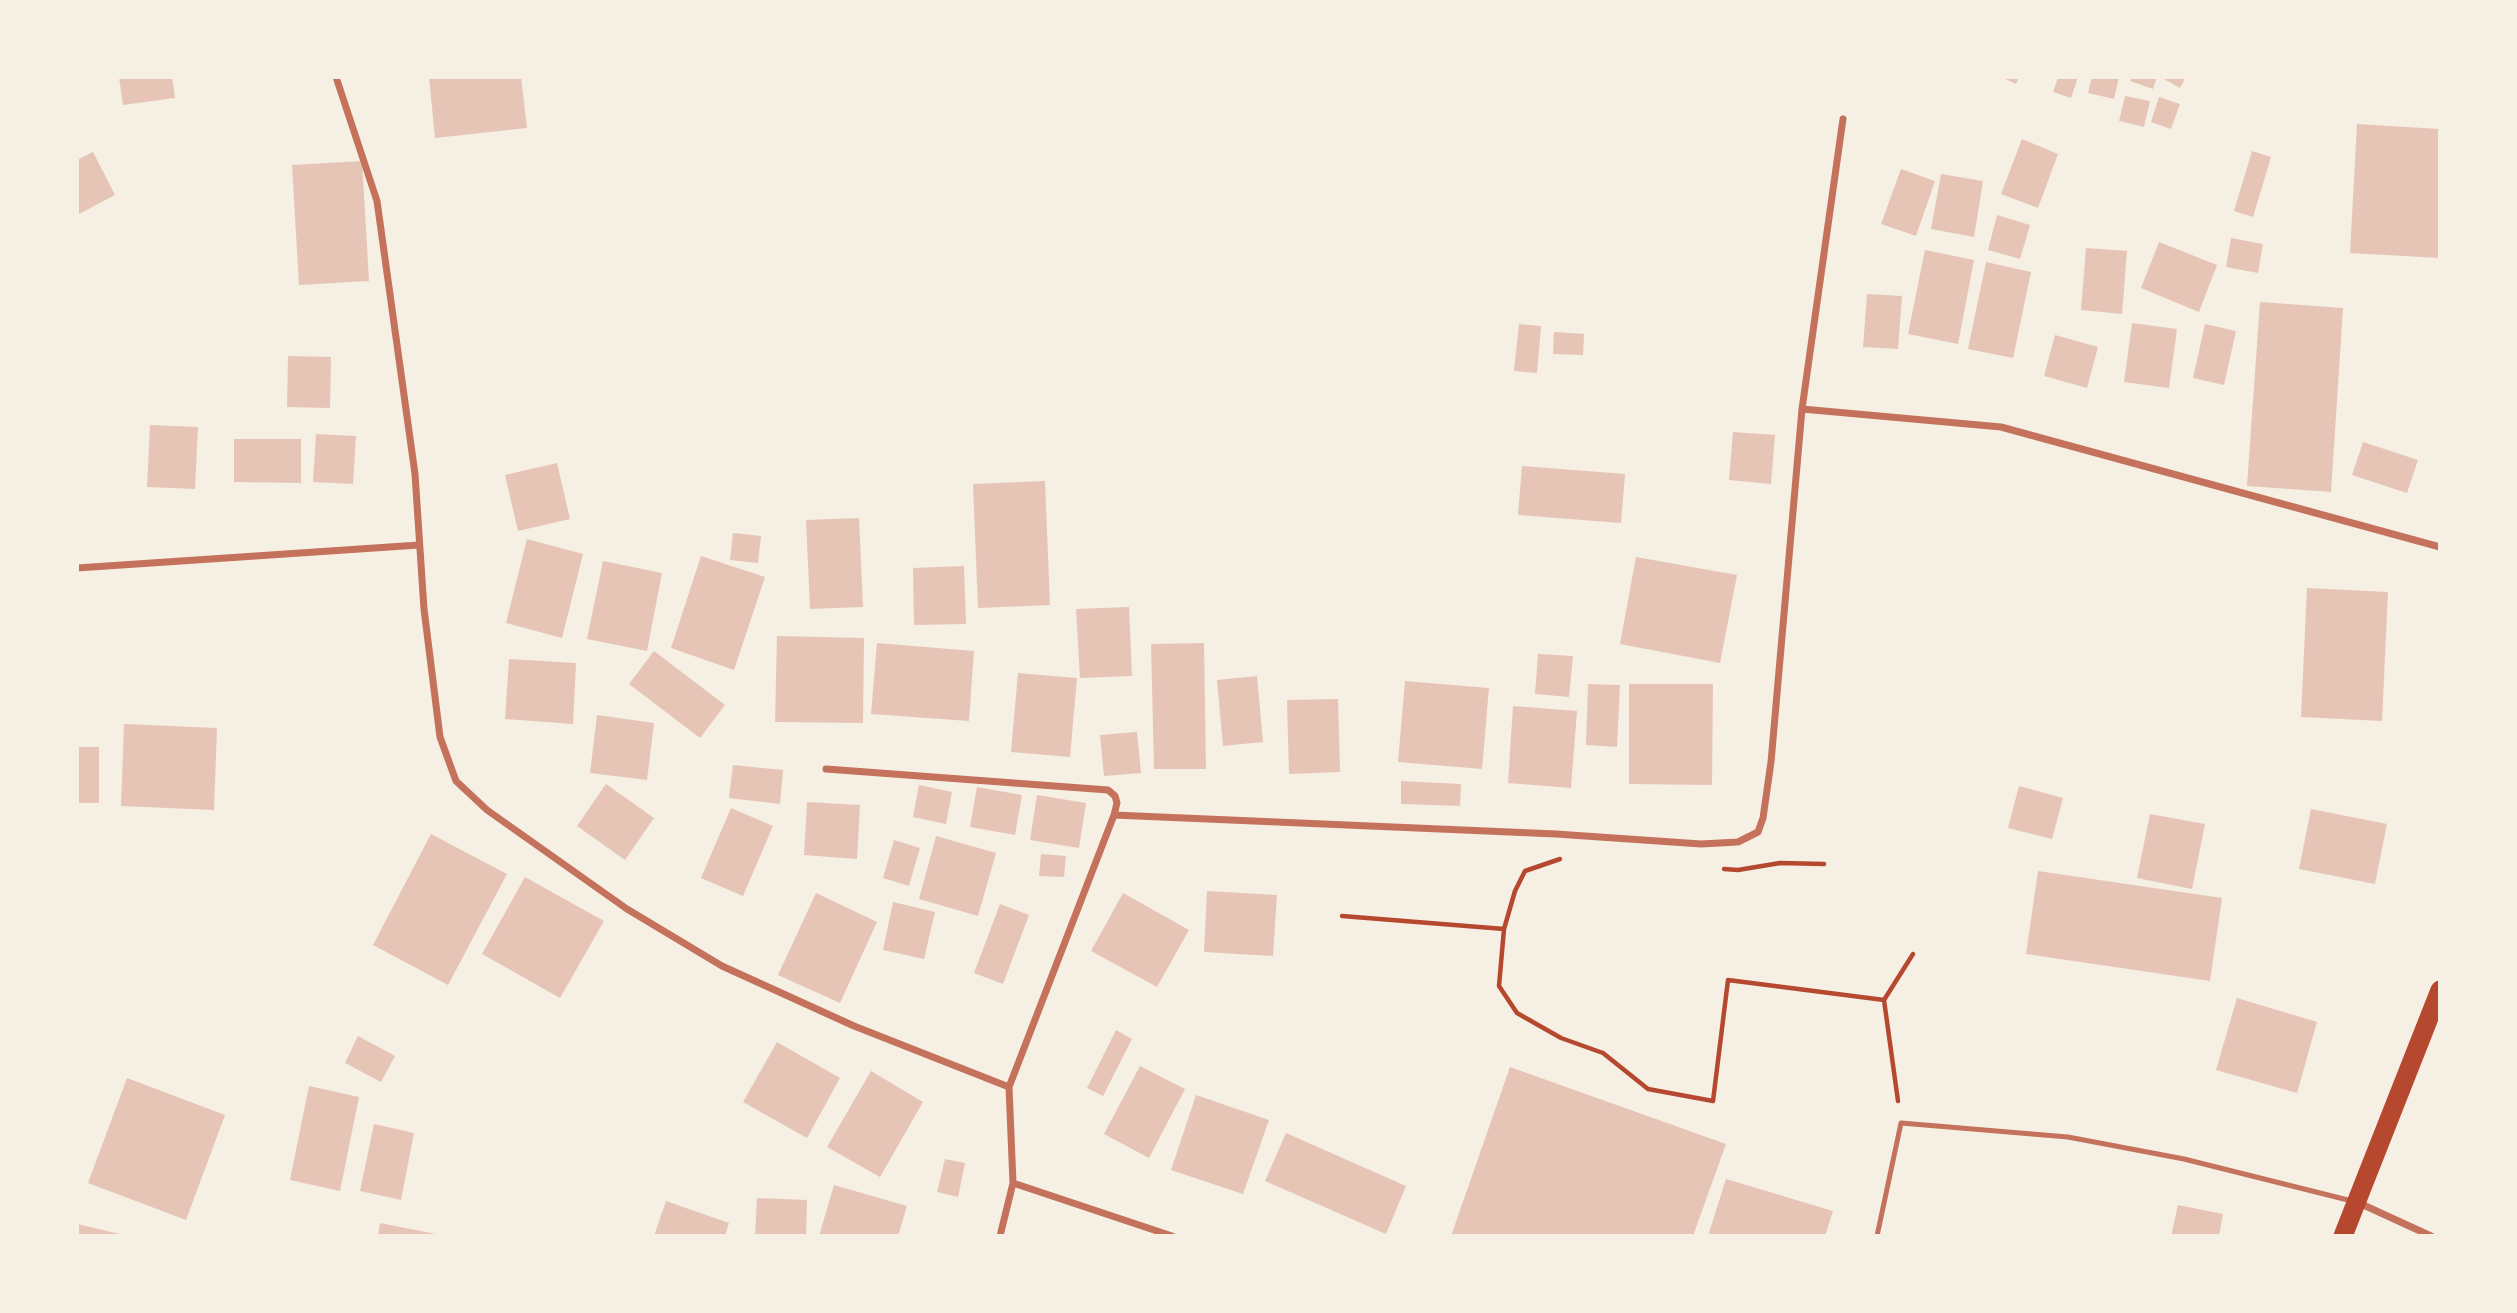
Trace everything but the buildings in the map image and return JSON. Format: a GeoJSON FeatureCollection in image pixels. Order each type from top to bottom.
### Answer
{"type":"FeatureCollection","features":[{"type":"Feature","properties":{"kind":"highway"},"geometry":{"type":"LineString","coordinates":[[2343,1236],[2440,990]]}},
{"type":"Feature","properties":{"kind":"street"},"geometry":{"type":"LineString","coordinates":[[336,77],[377,201],[415,474],[424,609],[440,737],[456,781],[486,810],[627,909],[722,966],[854,1026],[1009,1087]]}},
{"type":"Feature","properties":{"kind":"street"},"geometry":{"type":"LineString","coordinates":[[1114,815],[1542,833],[1701,844],[1738,842],[1758,832],[1763,818],[1771,762],[1802,409],[1843,118]]}},
{"type":"Feature","properties":{"kind":"street"},"geometry":{"type":"LineString","coordinates":[[1802,409],[2001,427],[2440,547]]}},
{"type":"Feature","properties":{"kind":"street"},"geometry":{"type":"LineString","coordinates":[[77,568],[419,545]]}},
{"type":"Feature","properties":{"kind":"street"},"geometry":{"type":"LineString","coordinates":[[826,769],[1108,790],[1115,796],[1117,803],[1114,815],[1009,1087],[1013,1183],[1000,1236]]}},
{"type":"Feature","properties":{"kind":"street"},"geometry":{"type":"LineString","coordinates":[[1013,1183],[1172,1236]]}},
{"type":"Feature","properties":{"kind":"street"},"geometry":{"type":"LineString","coordinates":[[2356,1202],[2431,1236]]}},
{"type":"Feature","properties":{"kind":"lane"},"geometry":{"type":"LineString","coordinates":[[1877,1236],[1901,1123],[2068,1137],[2184,1159],[2356,1202]]}},
{"type":"Feature","properties":{"kind":"path"},"geometry":{"type":"LineString","coordinates":[[1563,858],[1525,871],[1515,891],[1504,929],[1499,986],[1517,1013],[1562,1038],[1603,1053],[1648,1089],[1713,1101],[1728,980],[1884,1000]]}},
{"type":"Feature","properties":{"kind":"path"},"geometry":{"type":"LineString","coordinates":[[1711,867],[1738,870],[1780,863],[1824,864]]}},
{"type":"Feature","properties":{"kind":"path"},"geometry":{"type":"LineString","coordinates":[[1342,916],[1504,929]]}},
{"type":"Feature","properties":{"kind":"path"},"geometry":{"type":"LineString","coordinates":[[1901,1123],[1884,1000],[1913,954]]}}]}
